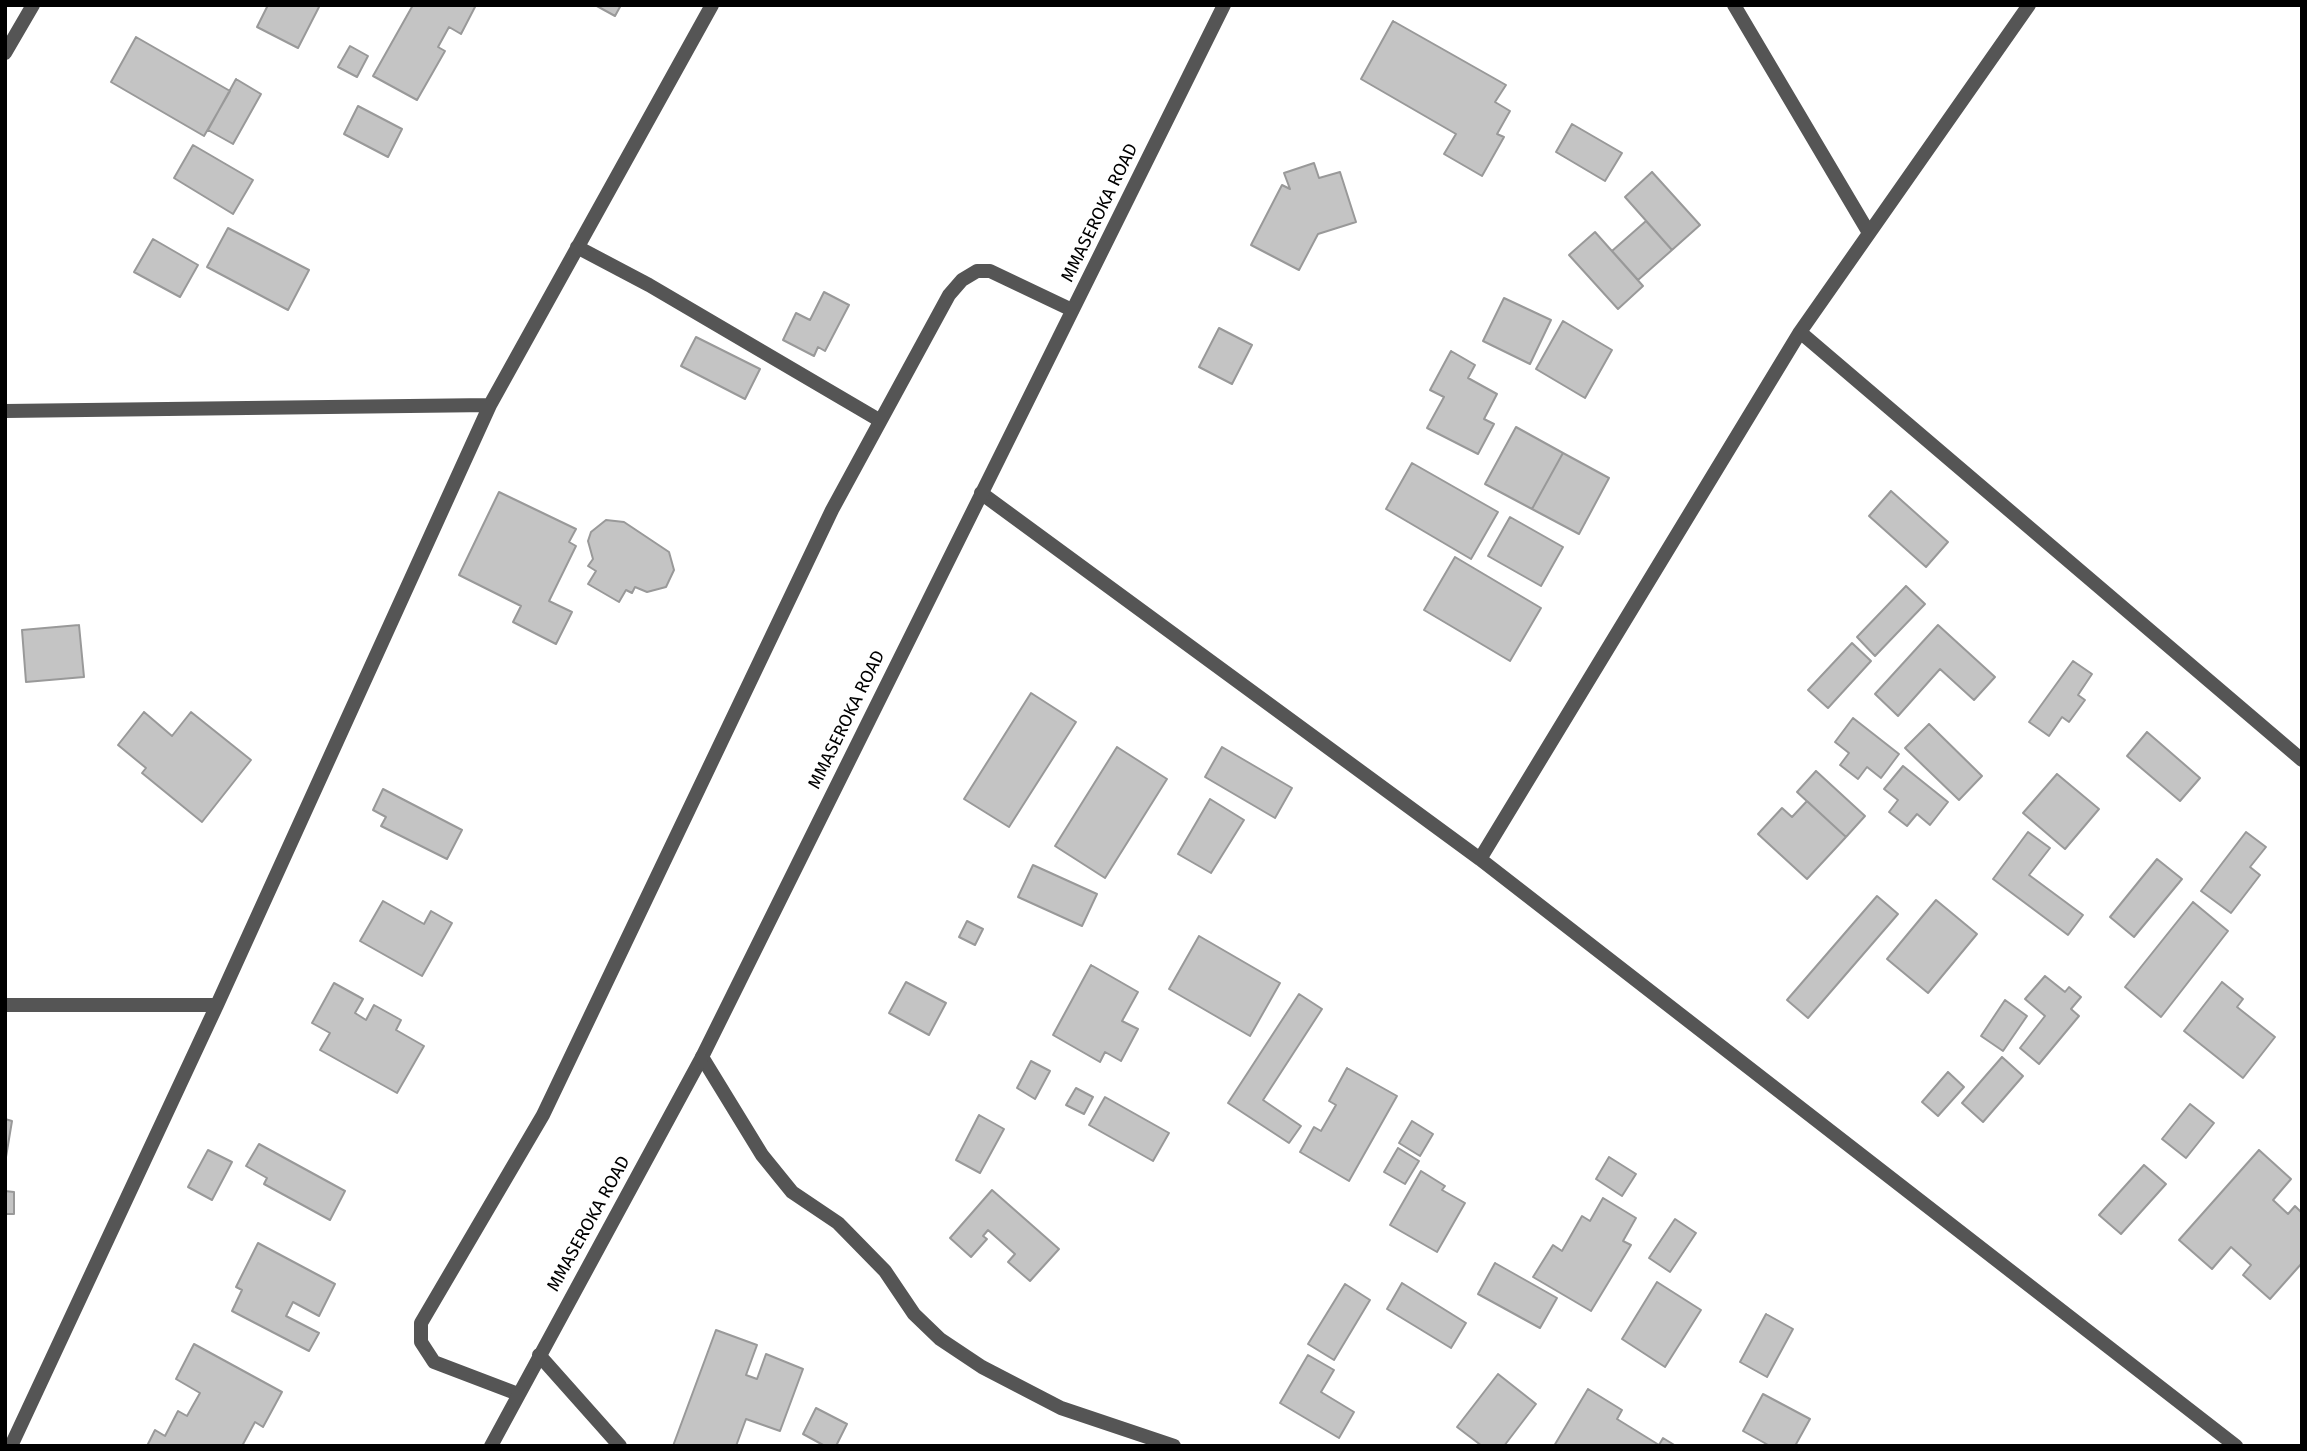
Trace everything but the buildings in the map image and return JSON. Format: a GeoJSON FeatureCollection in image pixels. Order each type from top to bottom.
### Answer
{"type":"FeatureCollection","features":[{"type":"Feature","properties":{"kind":"street"},"geometry":{"type":"LineString","coordinates":[[5,53],[33,5]]}},
{"type":"Feature","properties":{"kind":"street"},"geometry":{"type":"LineString","coordinates":[[11,1446],[217,1005],[490,405],[712,5]]}},
{"type":"Feature","properties":{"kind":"street","name":"MMASEROKA ROAD"},"geometry":{"type":"LineString","coordinates":[[491,1446],[702,1057],[1224,5]]}},
{"type":"Feature","properties":{"kind":"street"},"geometry":{"type":"LineString","coordinates":[[1734,5],[1869,233]]}},
{"type":"Feature","properties":{"kind":"street"},"geometry":{"type":"LineString","coordinates":[[1480,859],[1800,332],[2029,5]]}},
{"type":"Feature","properties":{"kind":"street"},"geometry":{"type":"LineString","coordinates":[[577,247],[649,285],[879,420]]}},
{"type":"Feature","properties":{"kind":"street"},"geometry":{"type":"LineString","coordinates":[[518,1394],[434,1362],[421,1342],[421,1323],[543,1115],[826,522],[949,295],[962,280],[977,271],[990,271],[1072,310]]}},
{"type":"Feature","properties":{"kind":"street"},"geometry":{"type":"LineString","coordinates":[[1800,332],[2302,761]]}},
{"type":"Feature","properties":{"kind":"street"},"geometry":{"type":"LineString","coordinates":[[5,411],[490,405]]}},
{"type":"Feature","properties":{"kind":"street"},"geometry":{"type":"LineString","coordinates":[[981,493],[1480,859],[2236,1446]]}},
{"type":"Feature","properties":{"kind":"street"},"geometry":{"type":"LineString","coordinates":[[5,1005],[217,1005]]}},
{"type":"Feature","properties":{"kind":"street"},"geometry":{"type":"LineString","coordinates":[[702,1057],[762,1156],[792,1192],[838,1223],[885,1271],[914,1314],[940,1339],[982,1367],[1061,1408],[1174,1446]]}},
{"type":"Feature","properties":{"kind":"street"},"geometry":{"type":"LineString","coordinates":[[539,1355],[620,1446]]}}]}
